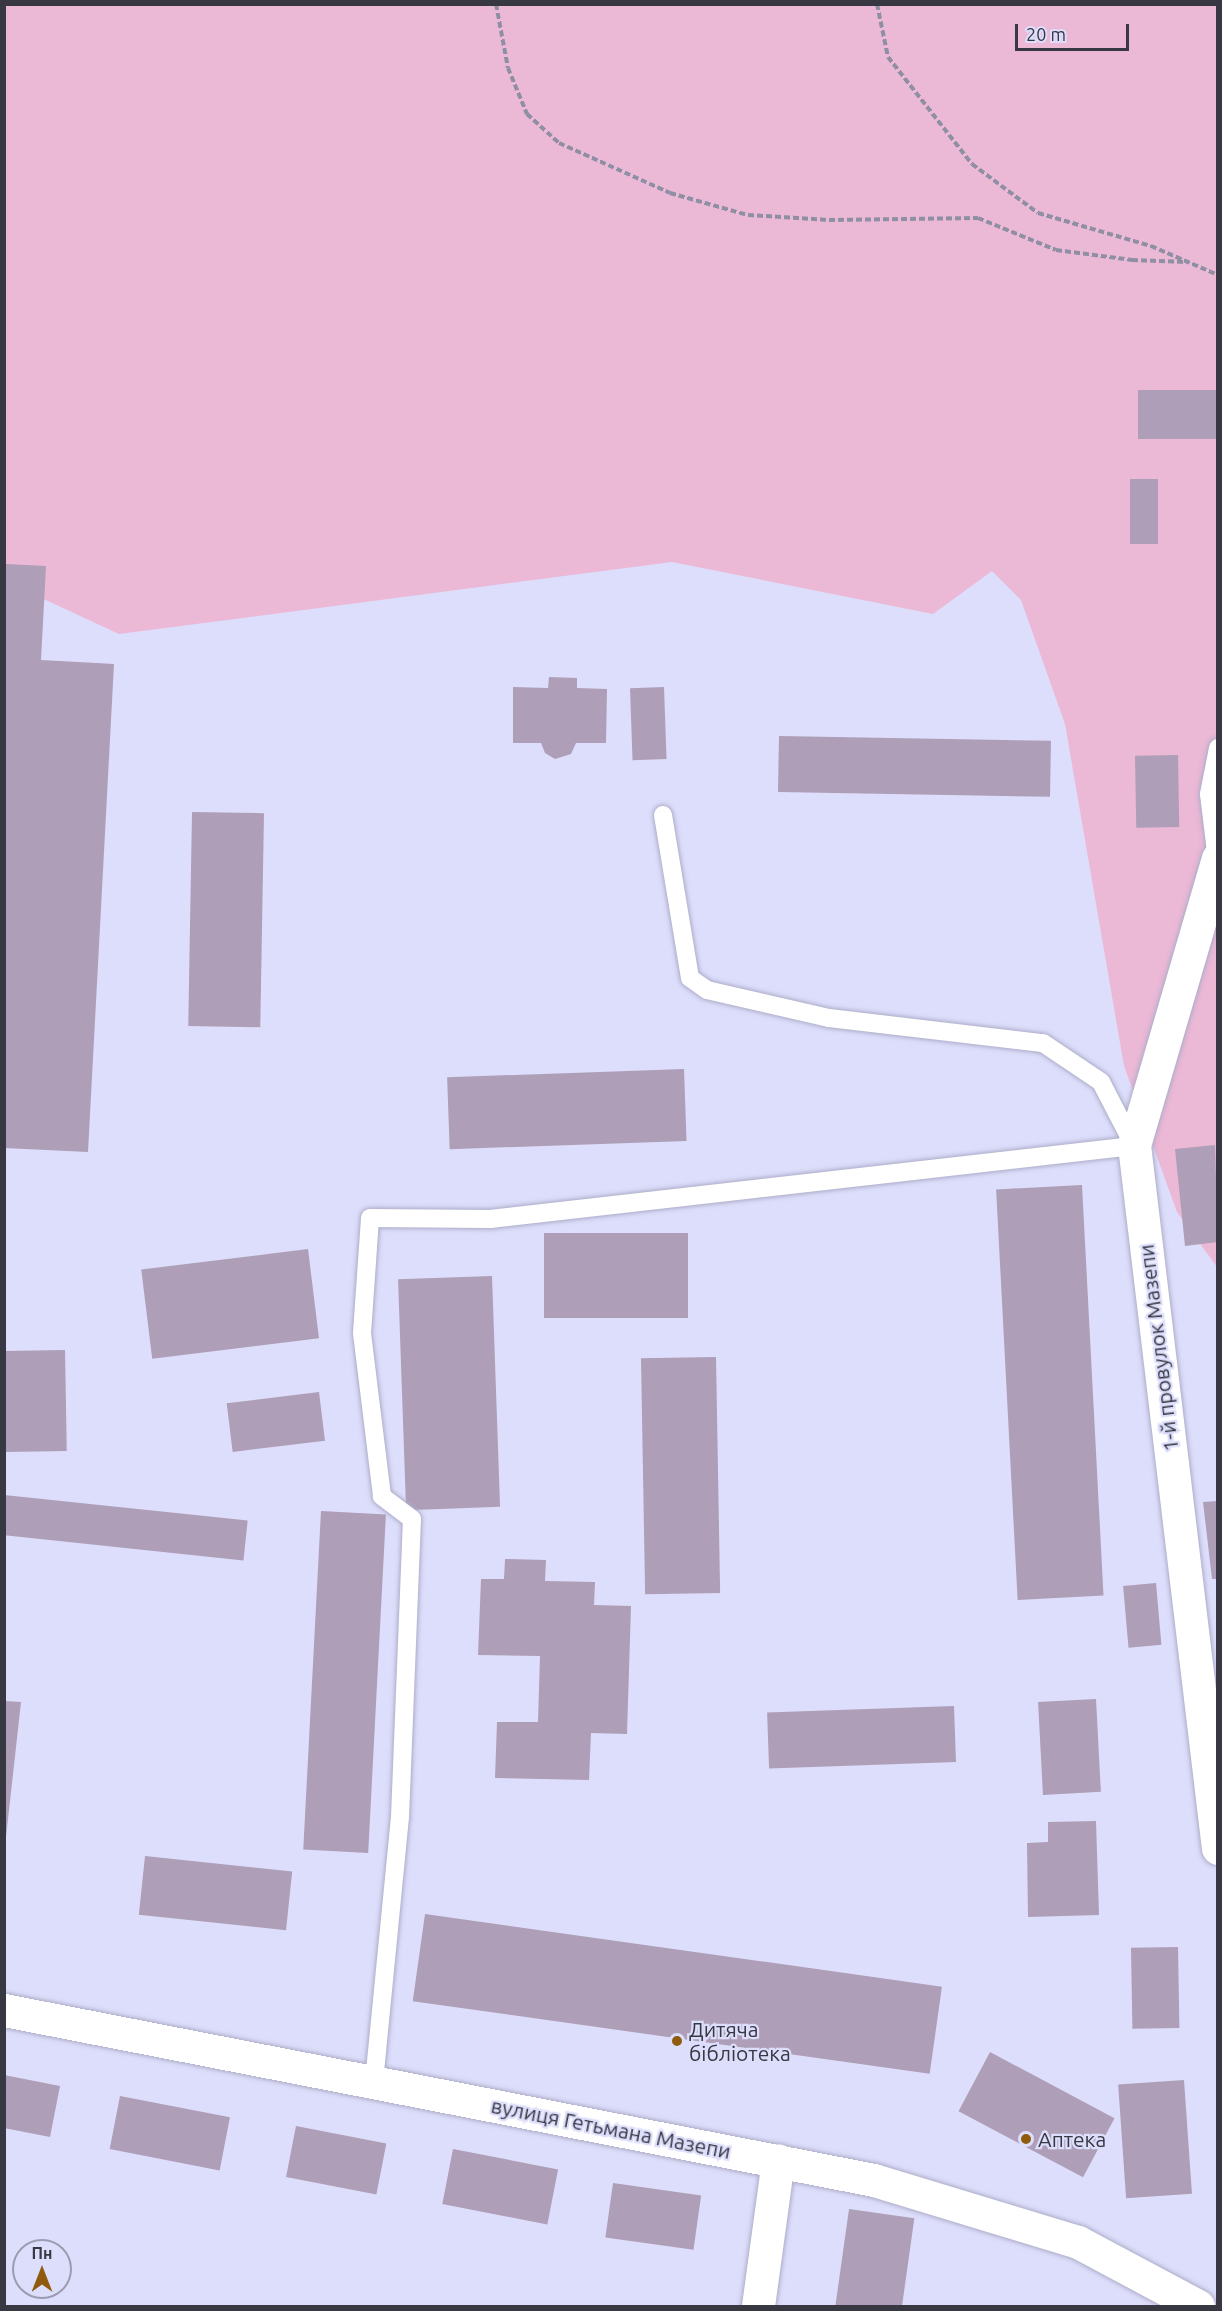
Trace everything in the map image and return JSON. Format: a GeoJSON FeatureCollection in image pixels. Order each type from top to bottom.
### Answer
{"type":"FeatureCollection","features":[{"type":"Feature","properties":{"kind":"main road","name":"1-й провулок Мазепи"},"geometry":{"type":"LineString","coordinates":[[1217,859],[1139,1145],[1213,1783],[1218,1848]]}},
{"type":"Feature","properties":{"kind":"main road","name":"вулиця Гетьмана Мазепи"},"geometry":{"type":"LineString","coordinates":[[4,2010],[874,2180],[1078,2242],[1198,2307]]}},
{"type":"Feature","properties":{"kind":"main road"},"geometry":{"type":"LineString","coordinates":[[758,2307],[778,2160]]}},
{"type":"Feature","properties":{"kind":"lane"},"geometry":{"type":"LineString","coordinates":[[1217,859],[1209,794],[1218,748]]}},
{"type":"Feature","properties":{"kind":"lane"},"geometry":{"type":"LineString","coordinates":[[375,2082],[400,1817],[412,1519],[382,1496],[362,1333],[370,1218],[490,1219],[1139,1145],[1101,1082],[1043,1043],[829,1018],[707,990],[690,978],[663,815]]}},
{"type":"Feature","properties":{"kind":"path"},"geometry":{"type":"LineString","coordinates":[[496,4],[508,68],[527,114],[560,143],[670,194],[748,215],[829,220],[978,218],[1056,250],[1132,261],[1187,262]]}},
{"type":"Feature","properties":{"kind":"path"},"geometry":{"type":"LineString","coordinates":[[877,4],[888,57],[972,164],[1038,213],[1151,246],[1218,275]]}},
{"type":"Feature","properties":{"kind":"shaded area"},"geometry":{"type":"Polygon","coordinates":[[[5,5],[1217,5],[1217,1267],[1177,1212],[1124,1066],[1065,724],[1021,600],[992,571],[933,614],[672,562],[119,634],[5,581],[5,5]]]}},
{"type":"Feature","properties":{"kind":"building"},"geometry":{"type":"Polygon","coordinates":[[[1138,390],[1218,390],[1218,439],[1138,439],[1138,390]]]}},
{"type":"Feature","properties":{"kind":"building"},"geometry":{"type":"Polygon","coordinates":[[[1130,479],[1158,479],[1158,544],[1130,544],[1130,479]]]}},
{"type":"Feature","properties":{"kind":"building"},"geometry":{"type":"Polygon","coordinates":[[[6,564],[46,566],[41,660],[114,664],[88,1152],[4,1148],[6,564]]]}},
{"type":"Feature","properties":{"kind":"building"},"geometry":{"type":"Polygon","coordinates":[[[549,677],[577,678],[577,688],[607,689],[606,743],[576,743],[571,754],[555,759],[545,753],[541,743],[513,743],[513,687],[548,688],[549,677]]]}},
{"type":"Feature","properties":{"kind":"building"},"geometry":{"type":"Polygon","coordinates":[[[664,687],[667,759],[633,760],[630,688],[664,687]]]}},
{"type":"Feature","properties":{"kind":"building"},"geometry":{"type":"Polygon","coordinates":[[[779,736],[1051,741],[1050,797],[778,792],[779,736]]]}},
{"type":"Feature","properties":{"kind":"building"},"geometry":{"type":"Polygon","coordinates":[[[1178,755],[1179,827],[1136,828],[1135,756],[1178,755]]]}},
{"type":"Feature","properties":{"kind":"building"},"geometry":{"type":"Polygon","coordinates":[[[192,812],[264,813],[260,1027],[188,1026],[192,812]]]}},
{"type":"Feature","properties":{"kind":"building"},"geometry":{"type":"Polygon","coordinates":[[[684,1069],[687,1141],[450,1149],[447,1077],[684,1069]]]}},
{"type":"Feature","properties":{"kind":"building"},"geometry":{"type":"Polygon","coordinates":[[[1215,1145],[1218,1242],[1185,1246],[1175,1149],[1215,1145]]]}},
{"type":"Feature","properties":{"kind":"building"},"geometry":{"type":"Polygon","coordinates":[[[1082,1185],[1104,1595],[1018,1600],[996,1190],[1082,1185]]]}},
{"type":"Feature","properties":{"kind":"building"},"geometry":{"type":"Polygon","coordinates":[[[544,1233],[688,1233],[688,1318],[544,1318],[544,1233]]]}},
{"type":"Feature","properties":{"kind":"building"},"geometry":{"type":"Polygon","coordinates":[[[308,1249],[319,1338],[152,1359],[141,1269],[308,1249]]]}},
{"type":"Feature","properties":{"kind":"building"},"geometry":{"type":"Polygon","coordinates":[[[492,1276],[500,1507],[406,1510],[398,1279],[492,1276]]]}},
{"type":"Feature","properties":{"kind":"building"},"geometry":{"type":"Polygon","coordinates":[[[65,1350],[67,1451],[6,1452],[4,1351],[65,1350]]]}},
{"type":"Feature","properties":{"kind":"building"},"geometry":{"type":"Polygon","coordinates":[[[716,1357],[720,1593],[645,1594],[641,1358],[716,1357]]]}},
{"type":"Feature","properties":{"kind":"building"},"geometry":{"type":"Polygon","coordinates":[[[319,1392],[325,1441],[233,1452],[227,1403],[319,1392]]]}},
{"type":"Feature","properties":{"kind":"building"},"geometry":{"type":"Polygon","coordinates":[[[4,1495],[248,1521],[243,1560],[4,1535],[4,1495]]]}},
{"type":"Feature","properties":{"kind":"building"},"geometry":{"type":"Polygon","coordinates":[[[1218,1501],[1218,1579],[1212,1579],[1203,1502],[1218,1501]]]}},
{"type":"Feature","properties":{"kind":"building"},"geometry":{"type":"Polygon","coordinates":[[[321,1511],[386,1514],[368,1853],[303,1850],[321,1511]]]}},
{"type":"Feature","properties":{"kind":"building"},"geometry":{"type":"Polygon","coordinates":[[[505,1559],[546,1560],[545,1581],[595,1582],[594,1605],[631,1606],[627,1734],[591,1733],[589,1780],[495,1778],[497,1722],[538,1722],[540,1656],[478,1655],[481,1579],[504,1579],[505,1559]]]}},
{"type":"Feature","properties":{"kind":"building"},"geometry":{"type":"Polygon","coordinates":[[[1156,1583],[1161,1645],[1129,1648],[1123,1586],[1156,1583]]]}},
{"type":"Feature","properties":{"kind":"building"},"geometry":{"type":"Polygon","coordinates":[[[1096,1699],[1101,1792],[1043,1795],[1038,1702],[1096,1699]]]}},
{"type":"Feature","properties":{"kind":"building"},"geometry":{"type":"Polygon","coordinates":[[[4,1701],[21,1702],[6,1837],[4,1837],[4,1701]]]}},
{"type":"Feature","properties":{"kind":"building"},"geometry":{"type":"Polygon","coordinates":[[[954,1706],[956,1762],[769,1768],[767,1713],[954,1706]]]}},
{"type":"Feature","properties":{"kind":"building"},"geometry":{"type":"Polygon","coordinates":[[[1096,1821],[1099,1915],[1028,1917],[1027,1843],[1048,1842],[1048,1822],[1096,1821]]]}},
{"type":"Feature","properties":{"kind":"building"},"geometry":{"type":"Polygon","coordinates":[[[145,1856],[292,1871],[286,1930],[139,1915],[145,1856]]]}},
{"type":"Feature","properties":{"kind":"building"},"geometry":{"type":"Polygon","coordinates":[[[425,1914],[942,1987],[930,2074],[413,2001],[425,1914]]]}},
{"type":"Feature","properties":{"kind":"building"},"geometry":{"type":"Polygon","coordinates":[[[1178,1947],[1179,2028],[1132,2029],[1131,1948],[1178,1947]]]}},
{"type":"Feature","properties":{"kind":"building"},"geometry":{"type":"Polygon","coordinates":[[[990,2052],[1114,2118],[1083,2177],[959,2111],[990,2052]]]}},
{"type":"Feature","properties":{"kind":"building"},"geometry":{"type":"Polygon","coordinates":[[[4,2075],[60,2086],[50,2137],[4,2128],[4,2075]]]}},
{"type":"Feature","properties":{"kind":"building"},"geometry":{"type":"Polygon","coordinates":[[[1184,2080],[1192,2194],[1126,2198],[1118,2085],[1184,2080]]]}},
{"type":"Feature","properties":{"kind":"building"},"geometry":{"type":"Polygon","coordinates":[[[120,2096],[230,2117],[220,2170],[110,2149],[120,2096]]]}},
{"type":"Feature","properties":{"kind":"building"},"geometry":{"type":"Polygon","coordinates":[[[296,2126],[386,2144],[376,2195],[286,2177],[296,2126]]]}},
{"type":"Feature","properties":{"kind":"building"},"geometry":{"type":"Polygon","coordinates":[[[453,2149],[558,2169],[547,2224],[442,2204],[453,2149]]]}},
{"type":"Feature","properties":{"kind":"building"},"geometry":{"type":"Polygon","coordinates":[[[613,2183],[701,2195],[693,2250],[605,2237],[613,2183]]]}},
{"type":"Feature","properties":{"kind":"building"},"geometry":{"type":"Polygon","coordinates":[[[849,2209],[914,2218],[902,2306],[835,2306],[849,2209]]]}},
{"type":"Feature","properties":{"kind":"place","name":"Дитяча бібліотека"},"geometry":{"type":"Point","coordinates":[677,2041]}},
{"type":"Feature","properties":{"kind":"place","name":"Аптека"},"geometry":{"type":"Point","coordinates":[1026,2139]}}]}
